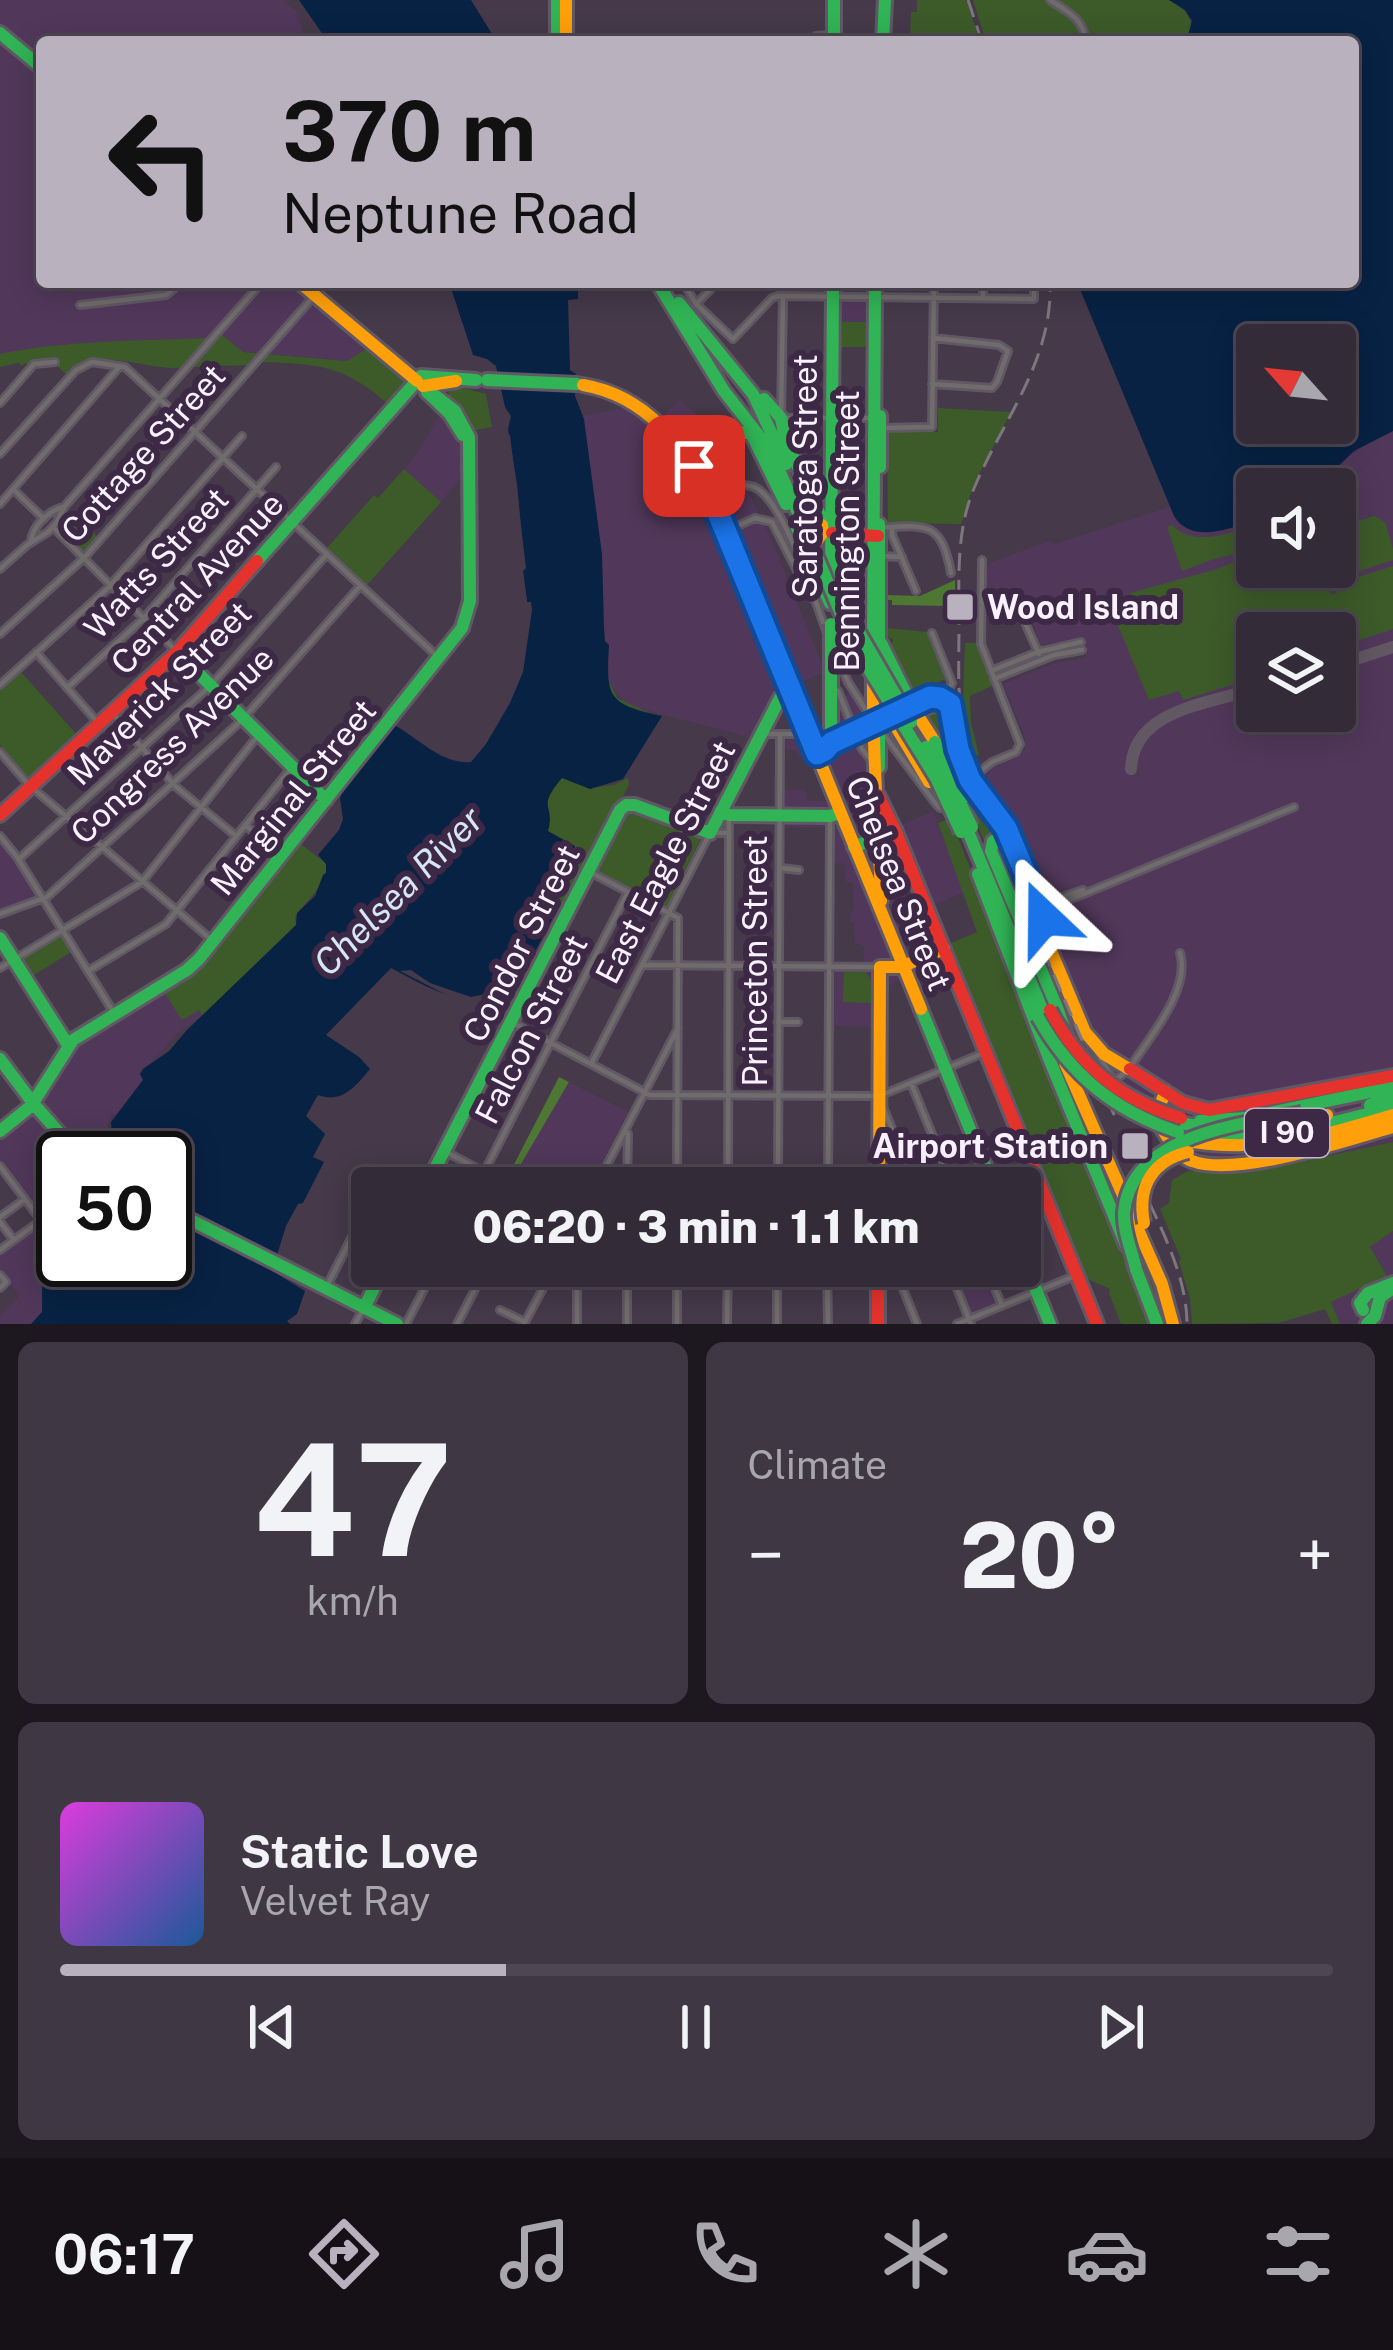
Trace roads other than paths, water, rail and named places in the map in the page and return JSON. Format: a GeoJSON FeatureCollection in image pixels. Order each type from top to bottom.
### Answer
{"type":"FeatureCollection","features":[{"type":"Feature","properties":{"kind":"main road"},"geometry":{"type":"LineString","coordinates":[[561,0],[562,36]]}},
{"type":"Feature","properties":{"kind":"main road"},"geometry":{"type":"LineString","coordinates":[[834,0],[834,36]]}},
{"type":"Feature","properties":{"kind":"main road"},"geometry":{"type":"LineString","coordinates":[[880,36],[882,0]]}},
{"type":"Feature","properties":{"kind":"main road"},"geometry":{"type":"LineString","coordinates":[[0,33],[36,63]]}},
{"type":"Feature","properties":{"kind":"main road"},"geometry":{"type":"LineString","coordinates":[[305,288],[445,401]]}},
{"type":"Feature","properties":{"kind":"main road"},"geometry":{"type":"LineString","coordinates":[[664,288],[742,413],[742,432],[778,465],[815,533],[824,607]]}},
{"type":"Feature","properties":{"kind":"main road"},"geometry":{"type":"LineString","coordinates":[[666,288],[782,418],[783,434],[852,641],[967,831],[1176,1323]]}},
{"type":"Feature","properties":{"kind":"main road","name":"Saratoga Street"},"geometry":{"type":"LineString","coordinates":[[831,789],[825,752],[831,624],[824,607],[815,533],[832,417],[833,289]]}},
{"type":"Feature","properties":{"kind":"main road","name":"Bennington Street"},"geometry":{"type":"LineString","coordinates":[[878,290],[879,640],[885,724],[874,763],[882,914]]}},
{"type":"Feature","properties":{"kind":"main road"},"geometry":{"type":"LineString","coordinates":[[738,373],[765,415],[860,638],[959,781],[967,831]]}},
{"type":"Feature","properties":{"kind":"main road"},"geometry":{"type":"LineString","coordinates":[[445,401],[443,390],[452,379]]}},
{"type":"Feature","properties":{"kind":"main road","name":"Chelsea Street"},"geometry":{"type":"LineString","coordinates":[[417,382],[452,379],[582,385],[614,391],[660,426],[707,490],[809,734],[825,752]]}},
{"type":"Feature","properties":{"kind":"main road","name":"Marginal Street"},"geometry":{"type":"LineString","coordinates":[[417,382],[456,421],[468,457]]}},
{"type":"Feature","properties":{"kind":"main road","name":"Central Avenue"},"geometry":{"type":"LineString","coordinates":[[0,815],[177,652],[417,382]]}},
{"type":"Feature","properties":{"kind":"main road","name":"Marginal Street"},"geometry":{"type":"LineString","coordinates":[[0,1131],[33,1103],[68,1045],[191,967],[462,628],[469,609],[466,428],[445,401]]}},
{"type":"Feature","properties":{"kind":"main road"},"geometry":{"type":"LineString","coordinates":[[689,460],[742,432]]}},
{"type":"Feature","properties":{"kind":"main road"},"geometry":{"type":"LineString","coordinates":[[815,533],[878,532]]}},
{"type":"Feature","properties":{"kind":"main road","name":"Bennington Street"},"geometry":{"type":"LineString","coordinates":[[877,787],[885,724],[878,566]]}},
{"type":"Feature","properties":{"kind":"main road"},"geometry":{"type":"LineString","coordinates":[[879,640],[930,744]]}},
{"type":"Feature","properties":{"kind":"main road"},"geometry":{"type":"LineString","coordinates":[[177,652],[326,800]]}},
{"type":"Feature","properties":{"kind":"main road","name":"East Eagle Street"},"geometry":{"type":"LineString","coordinates":[[710,833],[725,813],[780,698],[790,689]]}},
{"type":"Feature","properties":{"kind":"main road"},"geometry":{"type":"LineString","coordinates":[[825,752],[855,733],[902,723],[916,711],[943,703],[974,786],[1009,833],[1091,1042],[1119,1060],[1126,1117],[1179,1128],[1263,1129],[1393,1097]]}},
{"type":"Feature","properties":{"kind":"main road"},"geometry":{"type":"LineString","coordinates":[[885,724],[967,831]]}},
{"type":"Feature","properties":{"kind":"main road"},"geometry":{"type":"LineString","coordinates":[[877,787],[1097,1324]]}},
{"type":"Feature","properties":{"kind":"main road","name":"Chelsea Street"},"geometry":{"type":"LineString","coordinates":[[831,789],[836,814],[854,847],[986,1167]]}},
{"type":"Feature","properties":{"kind":"main road","name":"Condor Street"},"geometry":{"type":"LineString","coordinates":[[436,1167],[619,811],[628,804],[710,833]]}},
{"type":"Feature","properties":{"kind":"main road"},"geometry":{"type":"LineString","coordinates":[[725,813],[836,814]]}},
{"type":"Feature","properties":{"kind":"main road"},"geometry":{"type":"LineString","coordinates":[[854,847],[895,830]]}},
{"type":"Feature","properties":{"kind":"main road","name":"I 90"},"geometry":{"type":"LineString","coordinates":[[967,831],[1012,963],[1040,1016]]}},
{"type":"Feature","properties":{"kind":"main road","name":"I 90"},"geometry":{"type":"LineString","coordinates":[[967,831],[1048,1038],[1072,1070],[1119,1084],[1141,1105],[1179,1128],[1220,1138],[1269,1136],[1393,1117]]}},
{"type":"Feature","properties":{"kind":"main road"},"geometry":{"type":"LineString","coordinates":[[1009,833],[992,842],[992,853],[1060,1016],[1112,1168]]}},
{"type":"Feature","properties":{"kind":"main road"},"geometry":{"type":"LineString","coordinates":[[0,938],[68,1045]]}},
{"type":"Feature","properties":{"kind":"main road"},"geometry":{"type":"LineString","coordinates":[[879,1167],[884,965],[892,957],[894,943]]}},
{"type":"Feature","properties":{"kind":"main road"},"geometry":{"type":"LineString","coordinates":[[884,965],[904,966],[944,950]]}},
{"type":"Feature","properties":{"kind":"main road"},"geometry":{"type":"LineString","coordinates":[[1040,1016],[1157,1324]]}},
{"type":"Feature","properties":{"kind":"main road"},"geometry":{"type":"LineString","coordinates":[[0,1059],[57,1131]]}},
{"type":"Feature","properties":{"kind":"main road"},"geometry":{"type":"LineString","coordinates":[[1119,1084],[1166,1092],[1190,1106],[1216,1110],[1393,1076]]}},
{"type":"Feature","properties":{"kind":"main road","name":"I 90"},"geometry":{"type":"LineString","coordinates":[[1179,1128],[1393,1087]]}},
{"type":"Feature","properties":{"kind":"main road"},"geometry":{"type":"LineString","coordinates":[[1166,1092],[1159,1104],[1159,1126],[1182,1156],[1204,1165],[1279,1157],[1393,1117]]}},
{"type":"Feature","properties":{"kind":"main road"},"geometry":{"type":"LineString","coordinates":[[1136,1269],[1125,1208],[1134,1180],[1171,1147],[1189,1138],[1393,1097]]}},
{"type":"Feature","properties":{"kind":"main road"},"geometry":{"type":"LineString","coordinates":[[1176,1323],[1173,1291],[1144,1223],[1140,1201],[1148,1176],[1166,1159],[1188,1152],[1249,1154],[1300,1145],[1393,1117]]}},
{"type":"Feature","properties":{"kind":"main road"},"geometry":{"type":"LineString","coordinates":[[1179,1128],[1216,1147],[1245,1149],[1316,1138]]}},
{"type":"Feature","properties":{"kind":"main road"},"geometry":{"type":"LineString","coordinates":[[192,1221],[402,1324]]}},
{"type":"Feature","properties":{"kind":"main road"},"geometry":{"type":"LineString","coordinates":[[1371,1317],[1361,1300],[1393,1286]]}},
{"type":"Feature","properties":{"kind":"main road"},"geometry":{"type":"LineString","coordinates":[[364,1308],[374,1287]]}},
{"type":"Feature","properties":{"kind":"main road"},"geometry":{"type":"LineString","coordinates":[[878,1287],[878,1324]]}},
{"type":"Feature","properties":{"kind":"main road"},"geometry":{"type":"LineString","coordinates":[[1034,1287],[1050,1324]]}},
{"type":"Feature","properties":{"kind":"street"},"geometry":{"type":"LineString","coordinates":[[1050,0],[1079,20],[1086,36]]}},
{"type":"Feature","properties":{"kind":"street"},"geometry":{"type":"LineString","coordinates":[[80,305],[166,296],[175,288]]}},
{"type":"Feature","properties":{"kind":"street"},"geometry":{"type":"LineString","coordinates":[[0,568],[53,527],[64,507],[257,288]]}},
{"type":"Feature","properties":{"kind":"street"},"geometry":{"type":"LineString","coordinates":[[687,288],[696,304],[733,339],[772,298],[783,296],[833,289],[1034,299],[1034,288]]}},
{"type":"Feature","properties":{"kind":"street"},"geometry":{"type":"LineString","coordinates":[[696,304],[712,288]]}},
{"type":"Feature","properties":{"kind":"street"},"geometry":{"type":"LineString","coordinates":[[783,296],[782,418],[832,417],[932,427],[934,288]]}},
{"type":"Feature","properties":{"kind":"street"},"geometry":{"type":"LineString","coordinates":[[983,288],[983,298]]}},
{"type":"Feature","properties":{"kind":"street","name":"Cottage Street"},"geometry":{"type":"LineString","coordinates":[[0,634],[84,558],[314,295]]}},
{"type":"Feature","properties":{"kind":"street"},"geometry":{"type":"LineString","coordinates":[[932,384],[992,388],[1008,353],[999,345],[933,338]]}},
{"type":"Feature","properties":{"kind":"street"},"geometry":{"type":"LineString","coordinates":[[0,403],[34,364],[55,362]]}},
{"type":"Feature","properties":{"kind":"street"},"geometry":{"type":"LineString","coordinates":[[0,454],[78,368],[92,362],[126,368],[439,658]]}},
{"type":"Feature","properties":{"kind":"street"},"geometry":{"type":"LineString","coordinates":[[0,504],[120,366]]}},
{"type":"Feature","properties":{"kind":"street"},"geometry":{"type":"LineString","coordinates":[[0,685],[111,585],[242,436]]}},
{"type":"Feature","properties":{"kind":"street","name":"Watts Street"},"geometry":{"type":"LineString","coordinates":[[67,688],[144,618],[277,467]]}},
{"type":"Feature","properties":{"kind":"street"},"geometry":{"type":"LineString","coordinates":[[707,490],[742,484],[769,497],[824,607],[842,669],[866,710]]}},
{"type":"Feature","properties":{"kind":"street"},"geometry":{"type":"LineString","coordinates":[[14,490],[44,519]]}},
{"type":"Feature","properties":{"kind":"street"},"geometry":{"type":"LineString","coordinates":[[31,542],[33,531],[44,519],[64,507]]}},
{"type":"Feature","properties":{"kind":"street"},"geometry":{"type":"LineString","coordinates":[[725,531],[755,518],[774,523],[824,607]]}},
{"type":"Feature","properties":{"kind":"street"},"geometry":{"type":"LineString","coordinates":[[53,527],[177,652]]}},
{"type":"Feature","properties":{"kind":"street"},"geometry":{"type":"LineString","coordinates":[[878,532],[933,530],[951,573]]}},
{"type":"Feature","properties":{"kind":"street"},"geometry":{"type":"LineString","coordinates":[[878,532],[902,557],[916,591]]}},
{"type":"Feature","properties":{"kind":"street","name":"Maverick Street"},"geometry":{"type":"LineString","coordinates":[[19,859],[211,685],[327,554]]}},
{"type":"Feature","properties":{"kind":"street"},"geometry":{"type":"LineString","coordinates":[[878,566],[902,557]]}},
{"type":"Feature","properties":{"kind":"street"},"geometry":{"type":"LineString","coordinates":[[928,786],[940,800],[974,786],[995,761],[1020,747],[981,644],[982,560]]}},
{"type":"Feature","properties":{"kind":"street","name":"Congress Avenue"},"geometry":{"type":"LineString","coordinates":[[0,914],[43,898],[103,847],[244,718],[361,586]]}},
{"type":"Feature","properties":{"kind":"street"},"geometry":{"type":"LineString","coordinates":[[1025,625],[1040,656]]}},
{"type":"Feature","properties":{"kind":"street"},"geometry":{"type":"LineString","coordinates":[[932,633],[952,683],[943,703]]}},
{"type":"Feature","properties":{"kind":"street"},"geometry":{"type":"LineString","coordinates":[[993,675],[1079,647]]}},
{"type":"Feature","properties":{"kind":"street"},"geometry":{"type":"LineString","coordinates":[[36,652],[99,724]]}},
{"type":"Feature","properties":{"kind":"street"},"geometry":{"type":"LineString","coordinates":[[831,687],[839,693],[865,755],[874,763]]}},
{"type":"Feature","properties":{"kind":"street"},"geometry":{"type":"LineString","coordinates":[[112,712],[173,783],[236,836]]}},
{"type":"Feature","properties":{"kind":"street"},"geometry":{"type":"LineString","coordinates":[[0,968],[144,881],[259,734]]}},
{"type":"Feature","properties":{"kind":"street"},"geometry":{"type":"LineString","coordinates":[[761,734],[809,734]]}},
{"type":"Feature","properties":{"kind":"street","name":"Princeton Street"},"geometry":{"type":"LineString","coordinates":[[778,1167],[780,734]]}},
{"type":"Feature","properties":{"kind":"street"},"geometry":{"type":"LineString","coordinates":[[0,752],[31,787],[213,941]]}},
{"type":"Feature","properties":{"kind":"street"},"geometry":{"type":"LineString","coordinates":[[88,971],[163,926],[292,767]]}},
{"type":"Feature","properties":{"kind":"street"},"geometry":{"type":"LineString","coordinates":[[1042,911],[1294,806]]}},
{"type":"Feature","properties":{"kind":"street"},"geometry":{"type":"LineString","coordinates":[[725,813],[729,833],[728,1167]]}},
{"type":"Feature","properties":{"kind":"street"},"geometry":{"type":"LineString","coordinates":[[828,1167],[836,814]]}},
{"type":"Feature","properties":{"kind":"street"},"geometry":{"type":"LineString","coordinates":[[245,825],[282,854]]}},
{"type":"Feature","properties":{"kind":"street"},"geometry":{"type":"LineString","coordinates":[[710,833],[729,833]]}},
{"type":"Feature","properties":{"kind":"street","name":"East Eagle Street"},"geometry":{"type":"LineString","coordinates":[[591,1064],[710,833]]}},
{"type":"Feature","properties":{"kind":"street"},"geometry":{"type":"LineString","coordinates":[[0,836],[115,1014]]}},
{"type":"Feature","properties":{"kind":"street"},"geometry":{"type":"LineString","coordinates":[[779,868],[799,869]]}},
{"type":"Feature","properties":{"kind":"street"},"geometry":{"type":"LineString","coordinates":[[588,872],[678,918],[677,1167]]}},
{"type":"Feature","properties":{"kind":"street"},"geometry":{"type":"LineString","coordinates":[[1035,895],[1051,901],[1088,890]]}},
{"type":"Feature","properties":{"kind":"street","name":"Falcon Street"},"geometry":{"type":"LineString","coordinates":[[487,1167],[628,892]]}},
{"type":"Feature","properties":{"kind":"street"},"geometry":{"type":"LineString","coordinates":[[1091,1042],[1110,1077],[1119,1084],[1176,992],[1184,966],[1180,952]]}},
{"type":"Feature","properties":{"kind":"street"},"geometry":{"type":"LineString","coordinates":[[642,965],[884,965]]}},
{"type":"Feature","properties":{"kind":"street"},"geometry":{"type":"LineString","coordinates":[[511,1022],[650,1095],[879,1096],[986,1052]]}},
{"type":"Feature","properties":{"kind":"street"},"geometry":{"type":"LineString","coordinates":[[778,1022],[798,1022]]}},
{"type":"Feature","properties":{"kind":"street"},"geometry":{"type":"LineString","coordinates":[[606,1167],[679,1026]]}},
{"type":"Feature","properties":{"kind":"street"},"geometry":{"type":"LineString","coordinates":[[911,1083],[945,1167]]}},
{"type":"Feature","properties":{"kind":"street"},"geometry":{"type":"LineString","coordinates":[[879,1096],[908,1167]]}},
{"type":"Feature","properties":{"kind":"street"},"geometry":{"type":"LineString","coordinates":[[625,1130],[627,1167]]}},
{"type":"Feature","properties":{"kind":"street"},"geometry":{"type":"LineString","coordinates":[[444,1151],[474,1167]]}},
{"type":"Feature","properties":{"kind":"street"},"geometry":{"type":"LineString","coordinates":[[1024,1167],[1031,1163]]}},
{"type":"Feature","properties":{"kind":"street"},"geometry":{"type":"LineString","coordinates":[[0,1166],[36,1214]]}},
{"type":"Feature","properties":{"kind":"street"},"geometry":{"type":"LineString","coordinates":[[14,1240],[0,1220],[25,1199]]}},
{"type":"Feature","properties":{"kind":"street"},"geometry":{"type":"LineString","coordinates":[[0,1250],[36,1225]]}},
{"type":"Feature","properties":{"kind":"street"},"geometry":{"type":"LineString","coordinates":[[326,1288],[351,1239]]}},
{"type":"Feature","properties":{"kind":"street"},"geometry":{"type":"LineString","coordinates":[[0,1275],[3,1285]]}},
{"type":"Feature","properties":{"kind":"street"},"geometry":{"type":"LineString","coordinates":[[957,1324],[1077,1275]]}},
{"type":"Feature","properties":{"kind":"street"},"geometry":{"type":"LineString","coordinates":[[402,1324],[424,1287]]}},
{"type":"Feature","properties":{"kind":"street"},"geometry":{"type":"LineString","coordinates":[[457,1324],[476,1287]]}},
{"type":"Feature","properties":{"kind":"street"},"geometry":{"type":"LineString","coordinates":[[500,1310],[525,1323],[544,1287]]}},
{"type":"Feature","properties":{"kind":"street"},"geometry":{"type":"LineString","coordinates":[[577,1287],[577,1324]]}},
{"type":"Feature","properties":{"kind":"street"},"geometry":{"type":"LineString","coordinates":[[627,1287],[627,1324]]}},
{"type":"Feature","properties":{"kind":"street"},"geometry":{"type":"LineString","coordinates":[[677,1287],[677,1324]]}},
{"type":"Feature","properties":{"kind":"street"},"geometry":{"type":"LineString","coordinates":[[728,1287],[728,1324]]}},
{"type":"Feature","properties":{"kind":"street"},"geometry":{"type":"LineString","coordinates":[[777,1287],[777,1324]]}},
{"type":"Feature","properties":{"kind":"street"},"geometry":{"type":"LineString","coordinates":[[827,1287],[827,1324]]}},
{"type":"Feature","properties":{"kind":"street"},"geometry":{"type":"LineString","coordinates":[[902,1287],[916,1324]]}},
{"type":"Feature","properties":{"kind":"street"},"geometry":{"type":"LineString","coordinates":[[956,1287],[970,1322]]}},
{"type":"Feature","properties":{"kind":"street"},"geometry":{"type":"LineString","coordinates":[[994,1287],[1002,1306]]}},
{"type":"Feature","properties":{"kind":"street"},"geometry":{"type":"LineString","coordinates":[[356,1324],[364,1308]]}},
{"type":"Feature","properties":{"kind":"water"},"geometry":{"type":"Polygon","coordinates":[[[299,0],[471,0],[493,36],[324,36],[299,0]]]}},
{"type":"Feature","properties":{"kind":"water"},"geometry":{"type":"Polygon","coordinates":[[[1169,0],[1393,0],[1393,431],[1354,451],[1336,468],[1236,468],[1236,526],[1212,532],[1191,530],[1174,516],[1079,288],[1359,288],[1359,36],[1188,36],[1192,21],[1169,0]]]}},
{"type":"Feature","properties":{"kind":"water","name":"Chelsea River"},"geometry":{"type":"Polygon","coordinates":[[[451,288],[581,288],[578,299],[568,300],[570,370],[576,374],[575,396],[584,419],[602,554],[610,687],[620,702],[662,716],[623,779],[590,789],[562,778],[550,796],[548,831],[575,846],[572,860],[556,883],[552,919],[517,986],[482,998],[452,996],[391,968],[326,1035],[370,1069],[341,1095],[318,1095],[306,1116],[325,1134],[313,1157],[324,1162],[286,1226],[272,1271],[305,1291],[297,1314],[287,1321],[290,1324],[31,1324],[42,1312],[42,1287],[192,1287],[192,1131],[112,1131],[111,1122],[143,1080],[143,1069],[169,1051],[296,925],[297,913],[315,896],[326,873],[326,864],[318,855],[339,830],[345,786],[394,725],[440,755],[471,762],[510,703],[523,672],[532,610],[523,571],[508,429],[511,416],[496,366],[473,355],[451,288]]]}},
{"type":"Feature","properties":{"kind":"railway"},"geometry":{"type":"LineString","coordinates":[[968,0],[980,36]]}},
{"type":"Feature","properties":{"kind":"railway"},"geometry":{"type":"LineString","coordinates":[[969,759],[959,691],[962,536],[975,486],[1035,363],[1044,337],[1050,288]]}},
{"type":"Feature","properties":{"kind":"railway"},"geometry":{"type":"LineString","coordinates":[[1007,848],[1042,947],[1115,1117]]}},
{"type":"Feature","properties":{"kind":"railway"},"geometry":{"type":"LineString","coordinates":[[1138,1178],[1177,1268],[1187,1324]]}},
{"type":"Feature","properties":{"kind":"place","name":"Wood Island"},"geometry":{"type":"Point","coordinates":[960,607]}},
{"type":"Feature","properties":{"kind":"place","name":"Airport Station"},"geometry":{"type":"Point","coordinates":[1135,1146]}}]}
